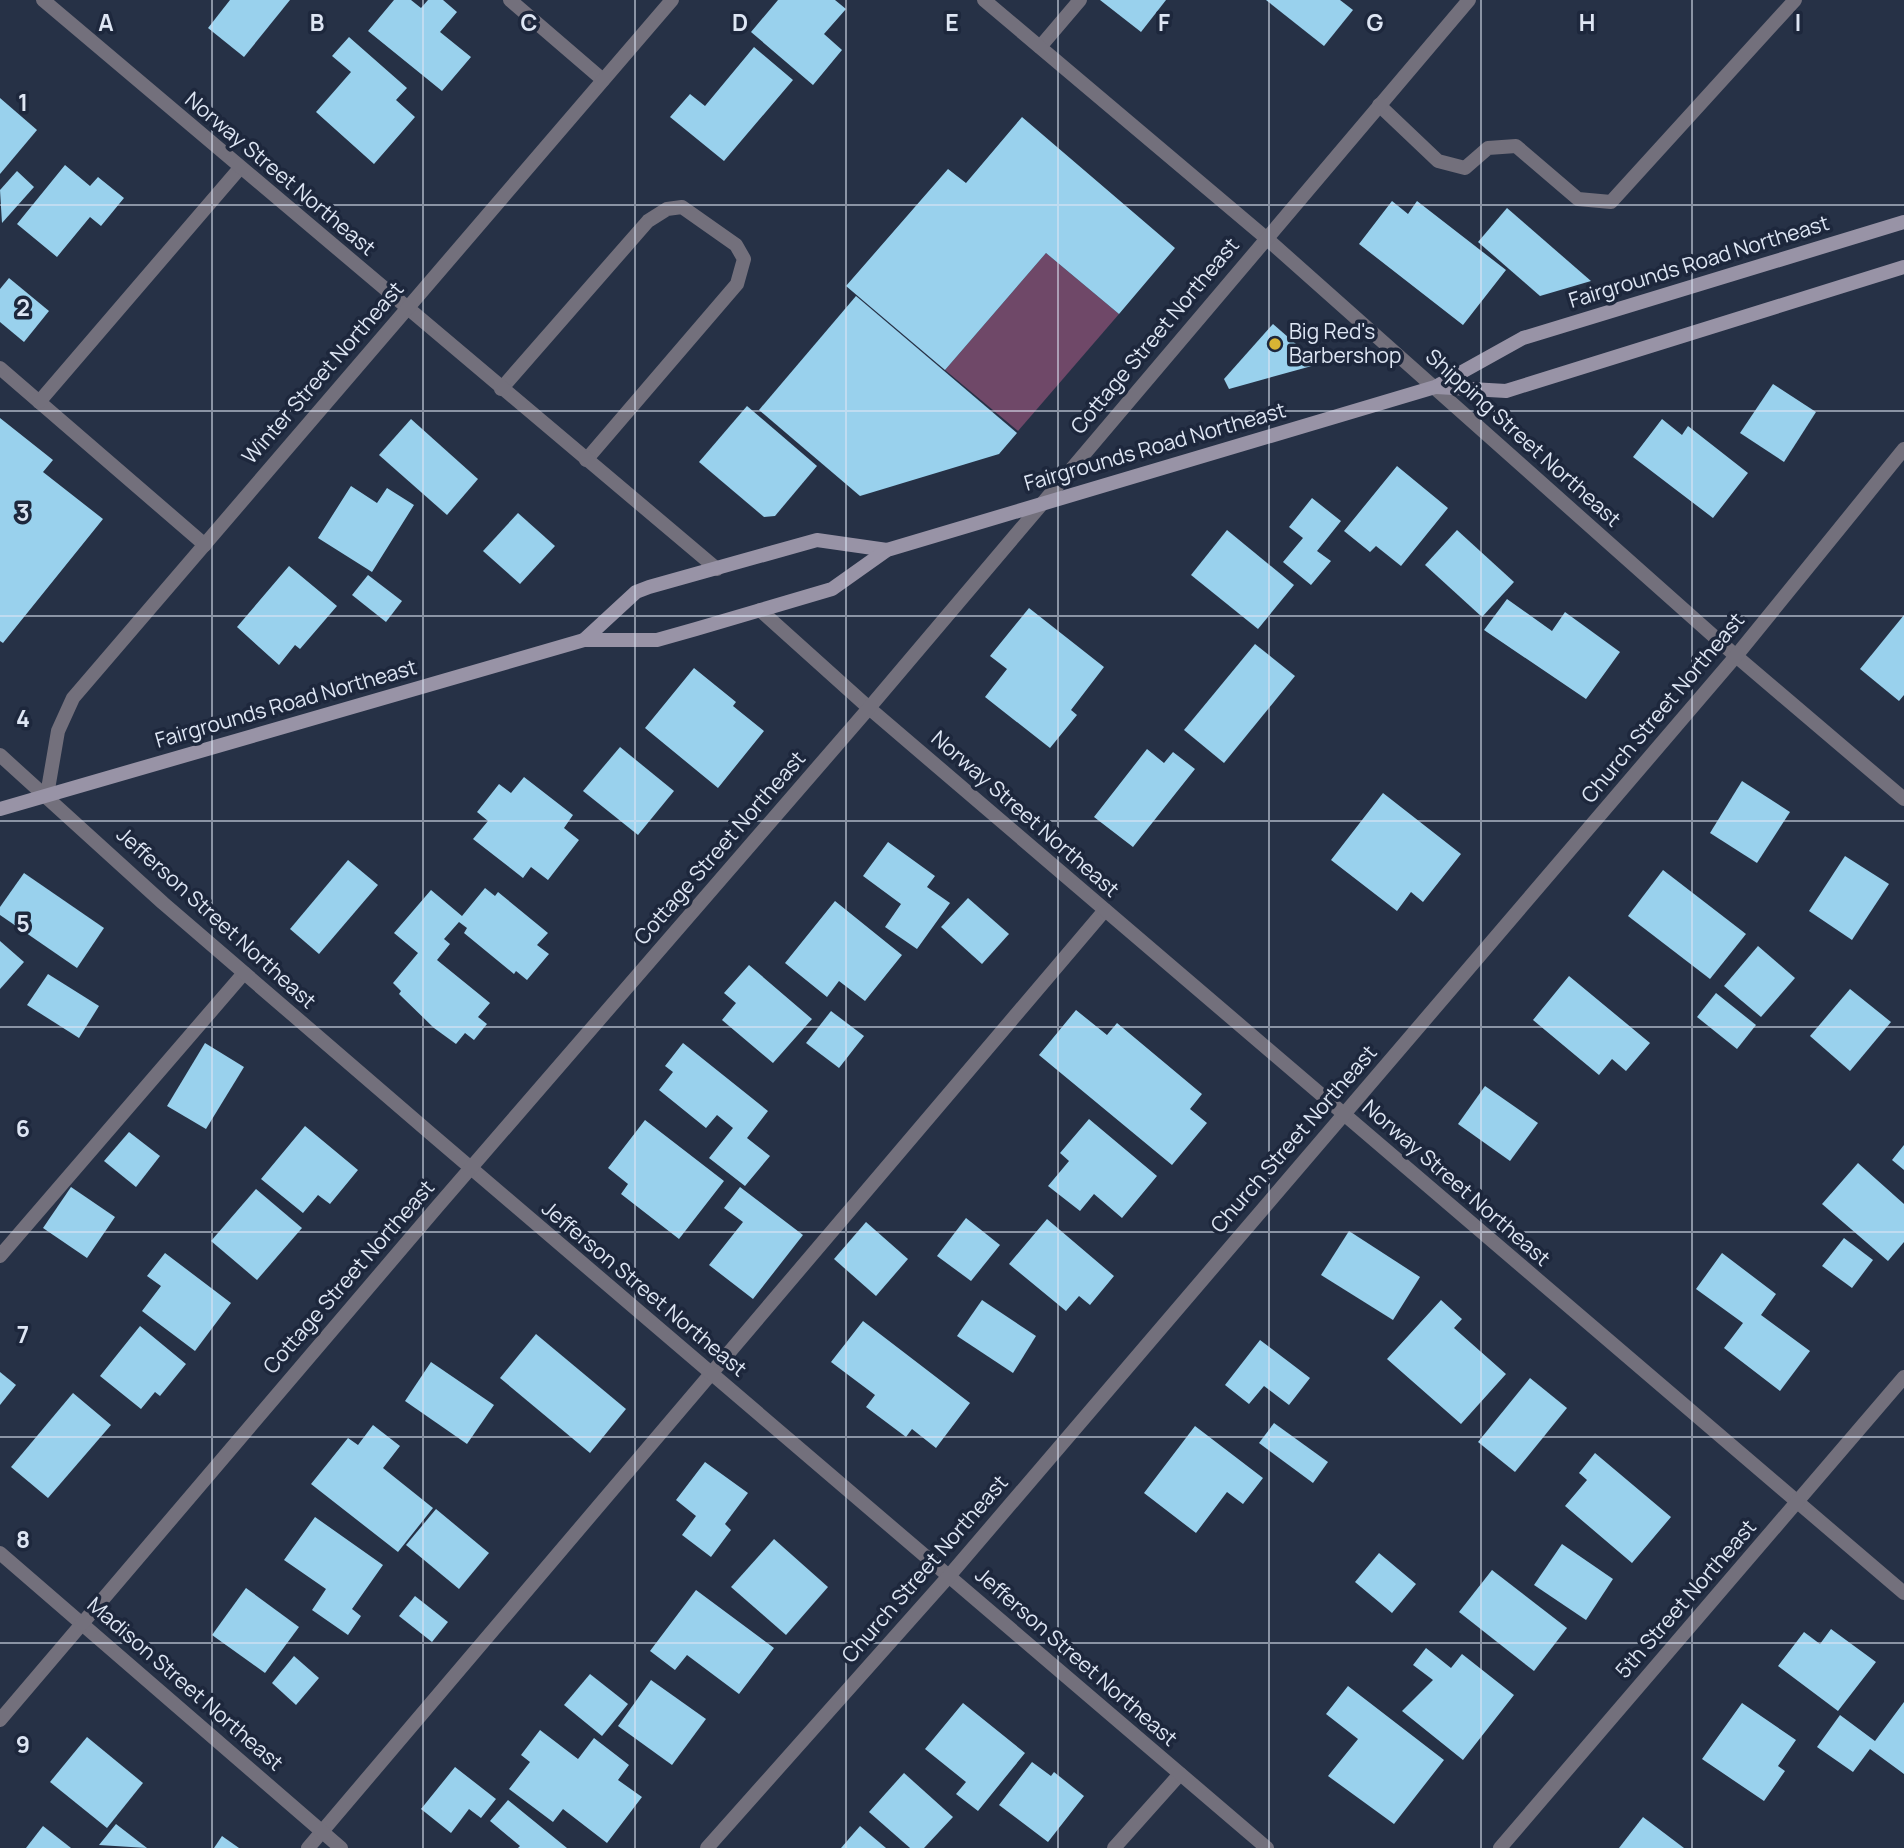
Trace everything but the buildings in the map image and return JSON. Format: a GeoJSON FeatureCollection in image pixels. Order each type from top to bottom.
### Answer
{"type":"FeatureCollection","features":[{"type":"Feature","properties":{"kind":"street","name":"Norway Street Northeast"},"geometry":{"type":"LineString","coordinates":[[43,0],[717,569]]}},
{"type":"Feature","properties":{"kind":"street"},"geometry":{"type":"LineString","coordinates":[[510,0],[603,80]]}},
{"type":"Feature","properties":{"kind":"street","name":"Winter Street Northeast"},"geometry":{"type":"LineString","coordinates":[[47,795],[58,731],[74,698],[672,0]]}},
{"type":"Feature","properties":{"kind":"street","name":"Shipping Street Northeast"},"geometry":{"type":"LineString","coordinates":[[984,0],[1266,238],[1737,656],[1904,799]]}},
{"type":"Feature","properties":{"kind":"street"},"geometry":{"type":"LineString","coordinates":[[1040,47],[1080,0]]}},
{"type":"Feature","properties":{"kind":"street","name":"Cottage Street Northeast"},"geometry":{"type":"LineString","coordinates":[[0,1720],[470,1168],[869,708],[1469,0]]}},
{"type":"Feature","properties":{"kind":"street"},"geometry":{"type":"LineString","coordinates":[[1379,105],[1437,161],[1465,168],[1488,148],[1516,146],[1578,199],[1611,202],[1795,0]]}},
{"type":"Feature","properties":{"kind":"street"},"geometry":{"type":"LineString","coordinates":[[39,402],[240,168]]}},
{"type":"Feature","properties":{"kind":"street"},"geometry":{"type":"LineString","coordinates":[[501,389],[648,220],[667,209],[682,207],[736,245],[744,259],[737,284],[586,460]]}},
{"type":"Feature","properties":{"kind":"street","name":"Fairgrounds Road Northeast"},"geometry":{"type":"LineString","coordinates":[[0,809],[584,640],[657,640],[832,589],[887,550],[1435,387],[1523,338],[1904,222]]}},
{"type":"Feature","properties":{"kind":"street","name":"Fairgrounds Road Northeast"},"geometry":{"type":"LineString","coordinates":[[1435,387],[1506,391],[1904,267]]}},
{"type":"Feature","properties":{"kind":"street"},"geometry":{"type":"LineString","coordinates":[[0,368],[205,545]]}},
{"type":"Feature","properties":{"kind":"street","name":"Church Street Northeast"},"geometry":{"type":"LineString","coordinates":[[707,1848],[950,1576],[1737,656],[1904,449]]}},
{"type":"Feature","properties":{"kind":"street","name":"Fairgrounds Road Northeast"},"geometry":{"type":"LineString","coordinates":[[584,640],[636,592],[817,540],[887,550]]}},
{"type":"Feature","properties":{"kind":"street","name":"Norway Street Northeast"},"geometry":{"type":"LineString","coordinates":[[760,610],[869,708],[1904,1593]]}},
{"type":"Feature","properties":{"kind":"street","name":"Jefferson Street Northeast"},"geometry":{"type":"LineString","coordinates":[[0,755],[244,973],[470,1168],[1267,1848]]}},
{"type":"Feature","properties":{"kind":"street"},"geometry":{"type":"LineString","coordinates":[[308,1848],[1105,910]]}},
{"type":"Feature","properties":{"kind":"street"},"geometry":{"type":"LineString","coordinates":[[0,1256],[244,973]]}},
{"type":"Feature","properties":{"kind":"street","name":"5th Street Northeast"},"geometry":{"type":"LineString","coordinates":[[1500,1848],[1904,1377]]}},
{"type":"Feature","properties":{"kind":"street","name":"Madison Street Northeast"},"geometry":{"type":"LineString","coordinates":[[0,1553],[341,1848]]}},
{"type":"Feature","properties":{"kind":"street"},"geometry":{"type":"LineString","coordinates":[[1114,1848],[1180,1774]]}},
{"type":"Feature","properties":{"kind":"shaded area"},"geometry":{"type":"Polygon","coordinates":[[[1046,253],[1119,314],[1018,431],[945,370],[1046,253]]]}},
{"type":"Feature","properties":{"kind":"place","name":"Big Red's Barbershop"},"geometry":{"type":"Point","coordinates":[1275,344]}}]}
